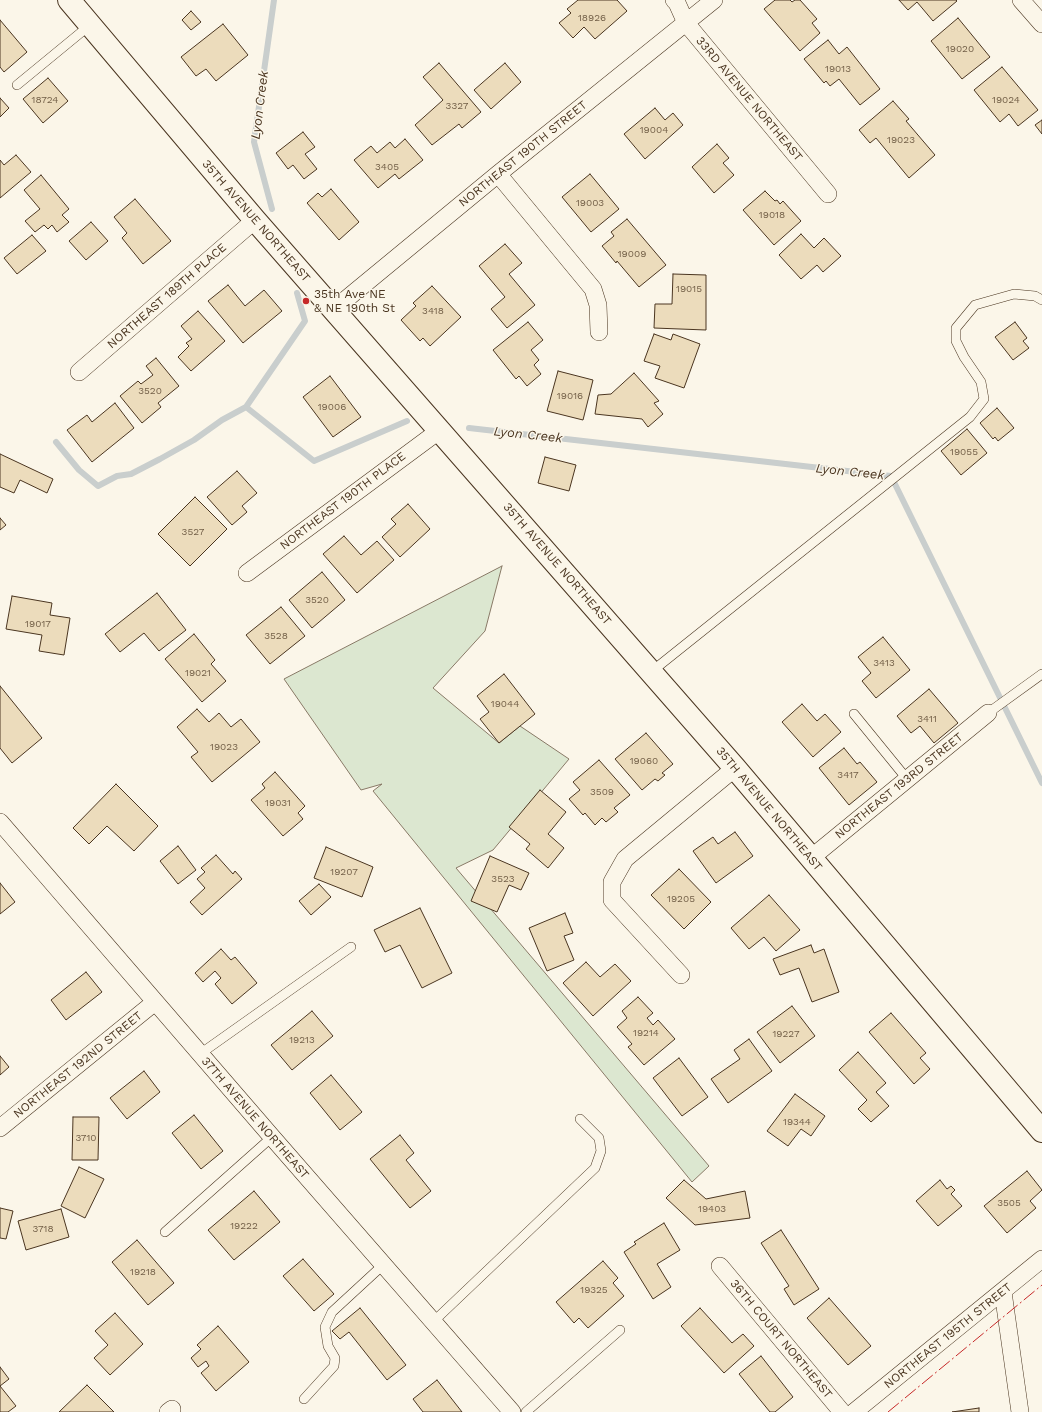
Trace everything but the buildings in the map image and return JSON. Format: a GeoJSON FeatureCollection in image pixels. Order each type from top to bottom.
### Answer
{"type":"FeatureCollection","features":[{"type":"Feature","properties":{"kind":"street","name":"35TH AVENUE NORTHEAST"},"geometry":{"type":"LineString","coordinates":[[69,0],[333,310],[440,430],[735,768],[1042,1131]]}},
{"type":"Feature","properties":{"kind":"street","name":"33RD AVENUE NORTHEAST"},"geometry":{"type":"LineString","coordinates":[[674,0],[677,3],[686,23],[828,194]]}},
{"type":"Feature","properties":{"kind":"street","name":"NORTHEAST 190TH STREET"},"geometry":{"type":"LineString","coordinates":[[333,310],[498,174],[714,0]]}},
{"type":"Feature","properties":{"kind":"street"},"geometry":{"type":"LineString","coordinates":[[1021,0],[1042,24]]}},
{"type":"Feature","properties":{"kind":"street"},"geometry":{"type":"LineString","coordinates":[[498,174],[593,289],[598,305],[599,332]]}},
{"type":"Feature","properties":{"kind":"street","name":"NORTHEAST 189TH PLACE"},"geometry":{"type":"LineString","coordinates":[[79,372],[255,220]]}},
{"type":"Feature","properties":{"kind":"street","name":"NORTHEAST 190TH PLACE"},"geometry":{"type":"LineString","coordinates":[[247,573],[440,430]]}},
{"type":"Feature","properties":{"kind":"street","name":"NORTHEAST 193RD STREET"},"geometry":{"type":"LineString","coordinates":[[811,858],[988,713]]}},
{"type":"Feature","properties":{"kind":"street"},"geometry":{"type":"LineString","coordinates":[[681,975],[612,900],[612,882],[625,859],[735,768]]}},
{"type":"Feature","properties":{"kind":"street","name":"37TH AVENUE NORTHEAST"},"geometry":{"type":"LineString","coordinates":[[0,822],[512,1412]]}},
{"type":"Feature","properties":{"kind":"street","name":"NORTHEAST 192ND STREET"},"geometry":{"type":"LineString","coordinates":[[0,1128],[155,1002]]}},
{"type":"Feature","properties":{"kind":"street","name":"NORTHEAST 195TH STREET"},"geometry":{"type":"LineString","coordinates":[[854,1412],[1042,1259]]}},
{"type":"Feature","properties":{"kind":"street","name":"36TH COURT NORTHEAST"},"geometry":{"type":"LineString","coordinates":[[720,1266],[842,1412]]}},
{"type":"Feature","properties":{"kind":"street"},"geometry":{"type":"LineString","coordinates":[[1003,1292],[1020,1412]]}},
{"type":"Feature","properties":{"kind":"lane"},"geometry":{"type":"LineString","coordinates":[[17,86],[90,25]]}},
{"type":"Feature","properties":{"kind":"lane"},"geometry":{"type":"LineString","coordinates":[[651,672],[970,417],[984,399],[981,382],[964,357],[956,340],[956,328],[975,305],[1014,294],[1035,296],[1042,300]]}},
{"type":"Feature","properties":{"kind":"lane"},"geometry":{"type":"LineString","coordinates":[[988,713],[1042,674]]}},
{"type":"Feature","properties":{"kind":"lane"},"geometry":{"type":"LineString","coordinates":[[854,714],[907,779]]}},
{"type":"Feature","properties":{"kind":"lane"},"geometry":{"type":"LineString","coordinates":[[200,1054],[351,947]]}},
{"type":"Feature","properties":{"kind":"lane"},"geometry":{"type":"LineString","coordinates":[[433,1322],[596,1168],[601,1151],[599,1138],[580,1119]]}},
{"type":"Feature","properties":{"kind":"lane"},"geometry":{"type":"LineString","coordinates":[[165,1232],[272,1137]]}},
{"type":"Feature","properties":{"kind":"lane"},"geometry":{"type":"LineString","coordinates":[[304,1399],[334,1366],[335,1358],[328,1346],[325,1327],[332,1312],[383,1265]]}},
{"type":"Feature","properties":{"kind":"lane"},"geometry":{"type":"LineString","coordinates":[[526,1412],[620,1330]]}},
{"type":"Feature","properties":{"kind":"green space"},"geometry":{"type":"Polygon","coordinates":[[[502,566],[485,631],[433,688],[499,743],[520,726],[569,759],[493,850],[456,868],[709,1166],[692,1182],[373,791],[382,784],[361,790],[284,679],[502,566]]]}},
{"type":"Feature","properties":{"kind":"waterway","name":"Lyon Creek"},"geometry":{"type":"LineString","coordinates":[[272,209],[254,142],[274,0]]}},
{"type":"Feature","properties":{"kind":"waterway","name":"Lyon Creek"},"geometry":{"type":"LineString","coordinates":[[297,293],[305,321],[246,407],[314,461],[407,421]]}},
{"type":"Feature","properties":{"kind":"waterway"},"geometry":{"type":"LineString","coordinates":[[56,442],[79,470],[98,486],[117,476],[131,474],[160,459],[194,440],[222,420],[246,407]]}},
{"type":"Feature","properties":{"kind":"waterway","name":"Lyon Creek"},"geometry":{"type":"LineString","coordinates":[[469,428],[891,476],[1042,783]]}},
{"type":"Feature","properties":{"kind":"power"},"geometry":{"type":"LineString","coordinates":[[888,1412],[1042,1285]]}},
{"type":"Feature","properties":{"kind":"place","name":"35th Ave NE & NE 190th St"},"geometry":{"type":"Point","coordinates":[306,301]}}]}
